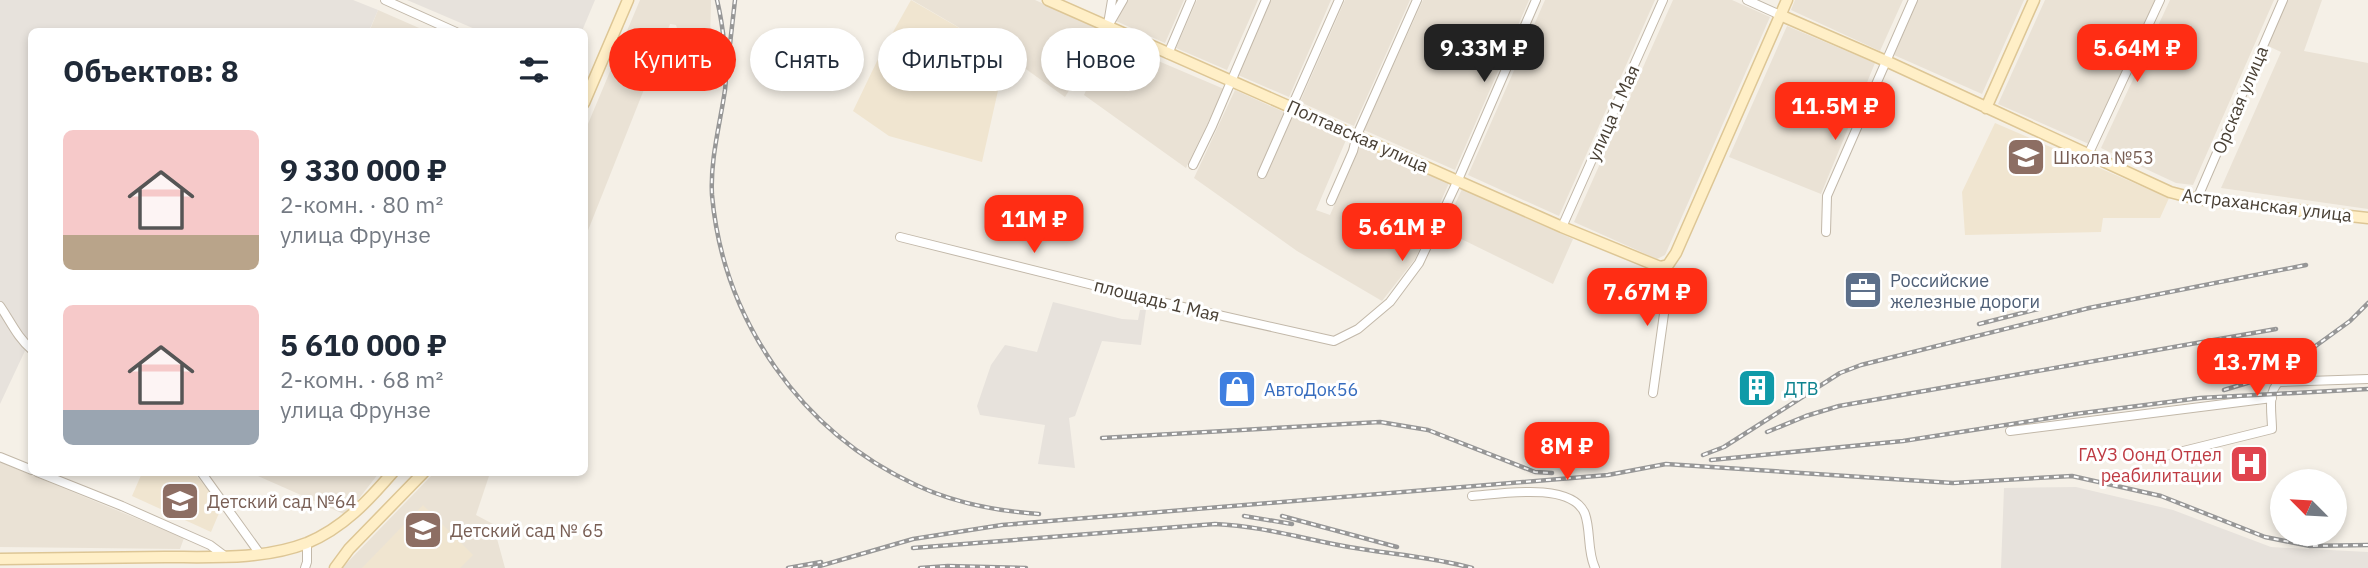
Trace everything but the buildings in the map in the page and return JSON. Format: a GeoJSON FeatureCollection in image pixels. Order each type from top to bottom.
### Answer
{"type":"FeatureCollection","features":[{"type":"Feature","properties":{"kind":"street"},"geometry":{"type":"LineString","coordinates":[[385,0],[447,28]]}},
{"type":"Feature","properties":{"kind":"street"},"geometry":{"type":"LineString","coordinates":[[588,88],[628,0]]}},
{"type":"Feature","properties":{"kind":"street","name":"Полтавская улица"},"geometry":{"type":"LineString","coordinates":[[1048,0],[1562,227],[1652,265],[1668,265]]}},
{"type":"Feature","properties":{"kind":"street"},"geometry":{"type":"LineString","coordinates":[[1108,26],[1112,0]]}},
{"type":"Feature","properties":{"kind":"street"},"geometry":{"type":"LineString","coordinates":[[1108,26],[1123,0]]}},
{"type":"Feature","properties":{"kind":"street"},"geometry":{"type":"LineString","coordinates":[[1168,54],[1191,0]]}},
{"type":"Feature","properties":{"kind":"street"},"geometry":{"type":"LineString","coordinates":[[1193,164],[1266,0]]}},
{"type":"Feature","properties":{"kind":"street"},"geometry":{"type":"LineString","coordinates":[[1262,174],[1339,0]]}},
{"type":"Feature","properties":{"kind":"street"},"geometry":{"type":"LineString","coordinates":[[1331,201],[1417,0]]}},
{"type":"Feature","properties":{"kind":"street"},"geometry":{"type":"LineString","coordinates":[[1458,180],[1536,0]]}},
{"type":"Feature","properties":{"kind":"street","name":"улица 1 Мая"},"geometry":{"type":"LineString","coordinates":[[1562,227],[1663,0]]}},
{"type":"Feature","properties":{"kind":"street","name":"Астраханская улица"},"geometry":{"type":"LineString","coordinates":[[1746,0],[1886,61],[2170,192],[2197,199],[2368,218]]}},
{"type":"Feature","properties":{"kind":"street"},"geometry":{"type":"LineString","coordinates":[[1653,393],[1668,285],[1668,265],[1787,0]]}},
{"type":"Feature","properties":{"kind":"street"},"geometry":{"type":"LineString","coordinates":[[1826,232],[1827,196],[1913,0]]}},
{"type":"Feature","properties":{"kind":"street"},"geometry":{"type":"LineString","coordinates":[[1986,108],[2034,0]]}},
{"type":"Feature","properties":{"kind":"street"},"geometry":{"type":"LineString","coordinates":[[2088,155],[2160,0]]}},
{"type":"Feature","properties":{"kind":"street","name":"Орская улица"},"geometry":{"type":"LineString","coordinates":[[2197,199],[2283,0]]}},
{"type":"Feature","properties":{"kind":"street","name":"площадь 1 Мая"},"geometry":{"type":"LineString","coordinates":[[900,237],[1161,302],[1334,341],[1358,329],[1391,302],[1406,284],[1419,263],[1458,180]]}},
{"type":"Feature","properties":{"kind":"street"},"geometry":{"type":"LineString","coordinates":[[0,306],[14,332],[28,346]]}},
{"type":"Feature","properties":{"kind":"street"},"geometry":{"type":"LineString","coordinates":[[2155,458],[2272,429],[2272,398],[2274,387],[2279,382],[2368,379]]}},
{"type":"Feature","properties":{"kind":"street"},"geometry":{"type":"LineString","coordinates":[[2010,430],[2272,398]]}},
{"type":"Feature","properties":{"kind":"street"},"geometry":{"type":"LineString","coordinates":[[0,457],[28,468]]}},
{"type":"Feature","properties":{"kind":"street"},"geometry":{"type":"LineString","coordinates":[[47,476],[210,545],[226,557]]}},
{"type":"Feature","properties":{"kind":"street"},"geometry":{"type":"LineString","coordinates":[[204,476],[260,554]]}},
{"type":"Feature","properties":{"kind":"street"},"geometry":{"type":"LineString","coordinates":[[0,559],[226,557],[282,551],[307,543],[352,516],[389,476]]}},
{"type":"Feature","properties":{"kind":"street"},"geometry":{"type":"LineString","coordinates":[[335,568],[349,549],[421,476]]}},
{"type":"Feature","properties":{"kind":"street"},"geometry":{"type":"LineString","coordinates":[[1472,496],[1536,492],[1565,496],[1585,514],[1591,560],[1595,568]]}},
{"type":"Feature","properties":{"kind":"street"},"geometry":{"type":"LineString","coordinates":[[305,568],[307,543]]}},
{"type":"Feature","properties":{"kind":"shaded area"},"geometry":{"type":"Polygon","coordinates":[[[0,0],[353,0],[378,10],[370,28],[28,28],[28,344],[0,404],[0,0]]]}},
{"type":"Feature","properties":{"kind":"shaded area"},"geometry":{"type":"Polygon","coordinates":[[[407,0],[595,0],[583,28],[473,28],[407,0]]]}},
{"type":"Feature","properties":{"kind":"shaded area"},"geometry":{"type":"Polygon","coordinates":[[[640,0],[711,0],[710,28],[677,28],[676,25],[670,24],[668,28],[628,28],[640,0]]]}},
{"type":"Feature","properties":{"kind":"shaded area"},"geometry":{"type":"Polygon","coordinates":[[[911,0],[959,28],[895,28],[911,0]]]}},
{"type":"Feature","properties":{"kind":"shaded area"},"geometry":{"type":"Polygon","coordinates":[[[912,0],[1035,0],[1098,28],[1041,28],[1041,80],[1027,70],[1027,28],[960,28],[912,0]]]}},
{"type":"Feature","properties":{"kind":"shaded area"},"geometry":{"type":"Polygon","coordinates":[[[1125,0],[1184,0],[1165,43],[1160,41],[1160,28],[1132,28],[1116,21],[1125,0]]]}},
{"type":"Feature","properties":{"kind":"shaded area"},"geometry":{"type":"Polygon","coordinates":[[[1197,0],[1258,0],[1227,70],[1176,48],[1197,0]]]}},
{"type":"Feature","properties":{"kind":"shaded area"},"geometry":{"type":"Polygon","coordinates":[[[1271,0],[1331,0],[1289,97],[1238,75],[1271,0]]]}},
{"type":"Feature","properties":{"kind":"shaded area"},"geometry":{"type":"Polygon","coordinates":[[[1345,0],[1410,0],[1354,126],[1300,102],[1345,0]]]}},
{"type":"Feature","properties":{"kind":"shaded area"},"geometry":{"type":"Polygon","coordinates":[[[1423,0],[1529,0],[1455,170],[1364,130],[1423,0]]]}},
{"type":"Feature","properties":{"kind":"shaded area"},"geometry":{"type":"Polygon","coordinates":[[[1545,0],[1655,0],[1559,216],[1468,175],[1545,0]]]}},
{"type":"Feature","properties":{"kind":"shaded area"},"geometry":{"type":"Polygon","coordinates":[[[1673,0],[1732,0],[1770,17],[1665,255],[1657,259],[1574,222],[1673,0]]]}},
{"type":"Feature","properties":{"kind":"shaded area"},"geometry":{"type":"Polygon","coordinates":[[[1795,0],[1903,0],[1880,51],[1791,10],[1795,0]]]}},
{"type":"Feature","properties":{"kind":"shaded area"},"geometry":{"type":"Polygon","coordinates":[[[1918,0],[2024,0],[1982,94],[1894,55],[1918,0]]]}},
{"type":"Feature","properties":{"kind":"shaded area"},"geometry":{"type":"Polygon","coordinates":[[[2045,0],[2155,0],[2089,144],[1998,104],[2045,0]]]}},
{"type":"Feature","properties":{"kind":"shaded area"},"geometry":{"type":"Polygon","coordinates":[[[2170,0],[2274,0],[2193,185],[2176,183],[2101,148],[2170,0]]]}},
{"type":"Feature","properties":{"kind":"shaded area"},"geometry":{"type":"Polygon","coordinates":[[[2286,0],[2322,0],[2304,51],[2368,63],[2368,209],[2221,188],[2281,52],[2266,45],[2286,0]]]}},
{"type":"Feature","properties":{"kind":"shaded area"},"geometry":{"type":"Polygon","coordinates":[[[378,10],[419,28],[371,28],[378,10]]]}},
{"type":"Feature","properties":{"kind":"shaded area"},"geometry":{"type":"Polygon","coordinates":[[[1787,26],[1875,63],[1821,194],[1729,157],[1787,26]]]}},
{"type":"Feature","properties":{"kind":"shaded area"},"geometry":{"type":"Polygon","coordinates":[[[878,59],[878,91],[998,91],[982,162],[889,136],[853,111],[878,59]]]}},
{"type":"Feature","properties":{"kind":"shaded area"},"geometry":{"type":"Polygon","coordinates":[[[1160,62],[1224,89],[1186,168],[1084,95],[1086,91],[1160,91],[1160,62]]]}},
{"type":"Feature","properties":{"kind":"shaded area"},"geometry":{"type":"Polygon","coordinates":[[[609,74],[609,91],[643,91],[588,230],[588,124],[609,74]]]}},
{"type":"Feature","properties":{"kind":"shaded area"},"geometry":{"type":"Polygon","coordinates":[[[1235,90],[1346,140],[1316,210],[1330,215],[1360,146],[1449,183],[1415,259],[1382,301],[1297,251],[1194,178],[1235,90]]]}},
{"type":"Feature","properties":{"kind":"shaded area"},"geometry":{"type":"Polygon","coordinates":[[[1057,91],[1069,91],[1065,97],[1057,91]]]}},
{"type":"Feature","properties":{"kind":"shaded area","name":"Школа №53"},"geometry":{"type":"Polygon","coordinates":[[[1995,123],[2169,198],[2160,218],[2103,218],[2101,232],[1965,235],[1962,192],[1995,123]]]}},
{"type":"Feature","properties":{"kind":"shaded area"},"geometry":{"type":"Polygon","coordinates":[[[1462,189],[1573,239],[1553,284],[1443,230],[1462,189]]]}},
{"type":"Feature","properties":{"kind":"shaded area"},"geometry":{"type":"Polygon","coordinates":[[[1053,302],[1122,319],[1138,320],[1140,310],[1146,310],[1141,345],[1102,341],[1075,416],[1069,418],[1075,468],[1038,464],[1045,425],[980,415],[977,406],[991,365],[1005,345],[1037,352],[1053,302]]]}},
{"type":"Feature","properties":{"kind":"shaded area"},"geometry":{"type":"Polygon","coordinates":[[[0,462],[28,474],[28,476],[34,476],[184,538],[180,549],[0,547],[0,462]]]}},
{"type":"Feature","properties":{"kind":"shaded area","name":"Детский сад №64"},"geometry":{"type":"Polygon","coordinates":[[[141,476],[197,476],[222,506],[211,532],[132,496],[141,476]]]}},
{"type":"Feature","properties":{"kind":"shaded area"},"geometry":{"type":"Polygon","coordinates":[[[258,476],[377,476],[346,515],[258,476]]]}},
{"type":"Feature","properties":{"kind":"shaded area"},"geometry":{"type":"Polygon","coordinates":[[[431,476],[489,476],[476,515],[493,524],[505,568],[342,568],[431,476]]]}},
{"type":"Feature","properties":{"kind":"shaded area"},"geometry":{"type":"Polygon","coordinates":[[[2076,487],[2173,510],[2271,547],[2368,552],[2368,568],[2001,568],[2004,488],[2076,487]]]}},
{"type":"Feature","properties":{"kind":"shaded area","name":"Детский сад № 65"},"geometry":{"type":"Polygon","coordinates":[[[423,505],[473,555],[460,568],[362,568],[423,505]]]}},
{"type":"Feature","properties":{"kind":"railway"},"geometry":{"type":"LineString","coordinates":[[717,0],[726,69],[712,182],[719,241],[732,286],[751,328],[775,367],[804,403],[837,435],[875,462],[916,485],[961,501],[1007,511],[1039,514]]}},
{"type":"Feature","properties":{"kind":"railway"},"geometry":{"type":"LineString","coordinates":[[732,28],[735,0]]}},
{"type":"Feature","properties":{"kind":"railway"},"geometry":{"type":"LineString","coordinates":[[1703,455],[1724,447],[1840,373],[1861,365],[2089,308],[2306,265]]}},
{"type":"Feature","properties":{"kind":"railway"},"geometry":{"type":"LineString","coordinates":[[2224,390],[2277,374],[2350,321],[2368,303]]}},
{"type":"Feature","properties":{"kind":"railway"},"geometry":{"type":"LineString","coordinates":[[1979,324],[2038,309]]}},
{"type":"Feature","properties":{"kind":"railway"},"geometry":{"type":"LineString","coordinates":[[1767,432],[1839,406],[2276,329]]}},
{"type":"Feature","properties":{"kind":"railway"},"geometry":{"type":"LineString","coordinates":[[1711,460],[1903,441],[2200,398],[2368,389]]}},
{"type":"Feature","properties":{"kind":"railway"},"geometry":{"type":"LineString","coordinates":[[1102,438],[1380,422],[1428,430],[1535,472],[1552,473]]}},
{"type":"Feature","properties":{"kind":"railway"},"geometry":{"type":"LineString","coordinates":[[813,568],[913,539],[1002,525],[1608,475],[1666,464],[1953,483],[2072,476],[2161,496],[2265,537],[2310,546],[2368,545]]}},
{"type":"Feature","properties":{"kind":"railway"},"geometry":{"type":"LineString","coordinates":[[1244,516],[1292,524]]}},
{"type":"Feature","properties":{"kind":"railway"},"geometry":{"type":"LineString","coordinates":[[1282,516],[1397,547]]}},
{"type":"Feature","properties":{"kind":"railway"},"geometry":{"type":"LineString","coordinates":[[913,548],[1215,524],[1266,530],[1472,568]]}},
{"type":"Feature","properties":{"kind":"railway"},"geometry":{"type":"LineString","coordinates":[[788,568],[821,562]]}},
{"type":"Feature","properties":{"kind":"railway"},"geometry":{"type":"LineString","coordinates":[[920,568],[1026,568]]}},
{"type":"Feature","properties":{"kind":"place","name":"Школа №53"},"geometry":{"type":"Point","coordinates":[2026,157]}},
{"type":"Feature","properties":{"kind":"place","name":"Российские железные дороги"},"geometry":{"type":"Point","coordinates":[1863,290]}},
{"type":"Feature","properties":{"kind":"place","name":"ДТВ"},"geometry":{"type":"Point","coordinates":[1757,388]}},
{"type":"Feature","properties":{"kind":"place","name":"АвтоДок56"},"geometry":{"type":"Point","coordinates":[1237,389]}},
{"type":"Feature","properties":{"kind":"place","name":"ГАУЗ Оонд Отдел реабилитации"},"geometry":{"type":"Point","coordinates":[2249,464]}},
{"type":"Feature","properties":{"kind":"place","name":"Детский сад №64"},"geometry":{"type":"Point","coordinates":[180,501]}},
{"type":"Feature","properties":{"kind":"place","name":"Детский сад № 65"},"geometry":{"type":"Point","coordinates":[423,530]}}]}
